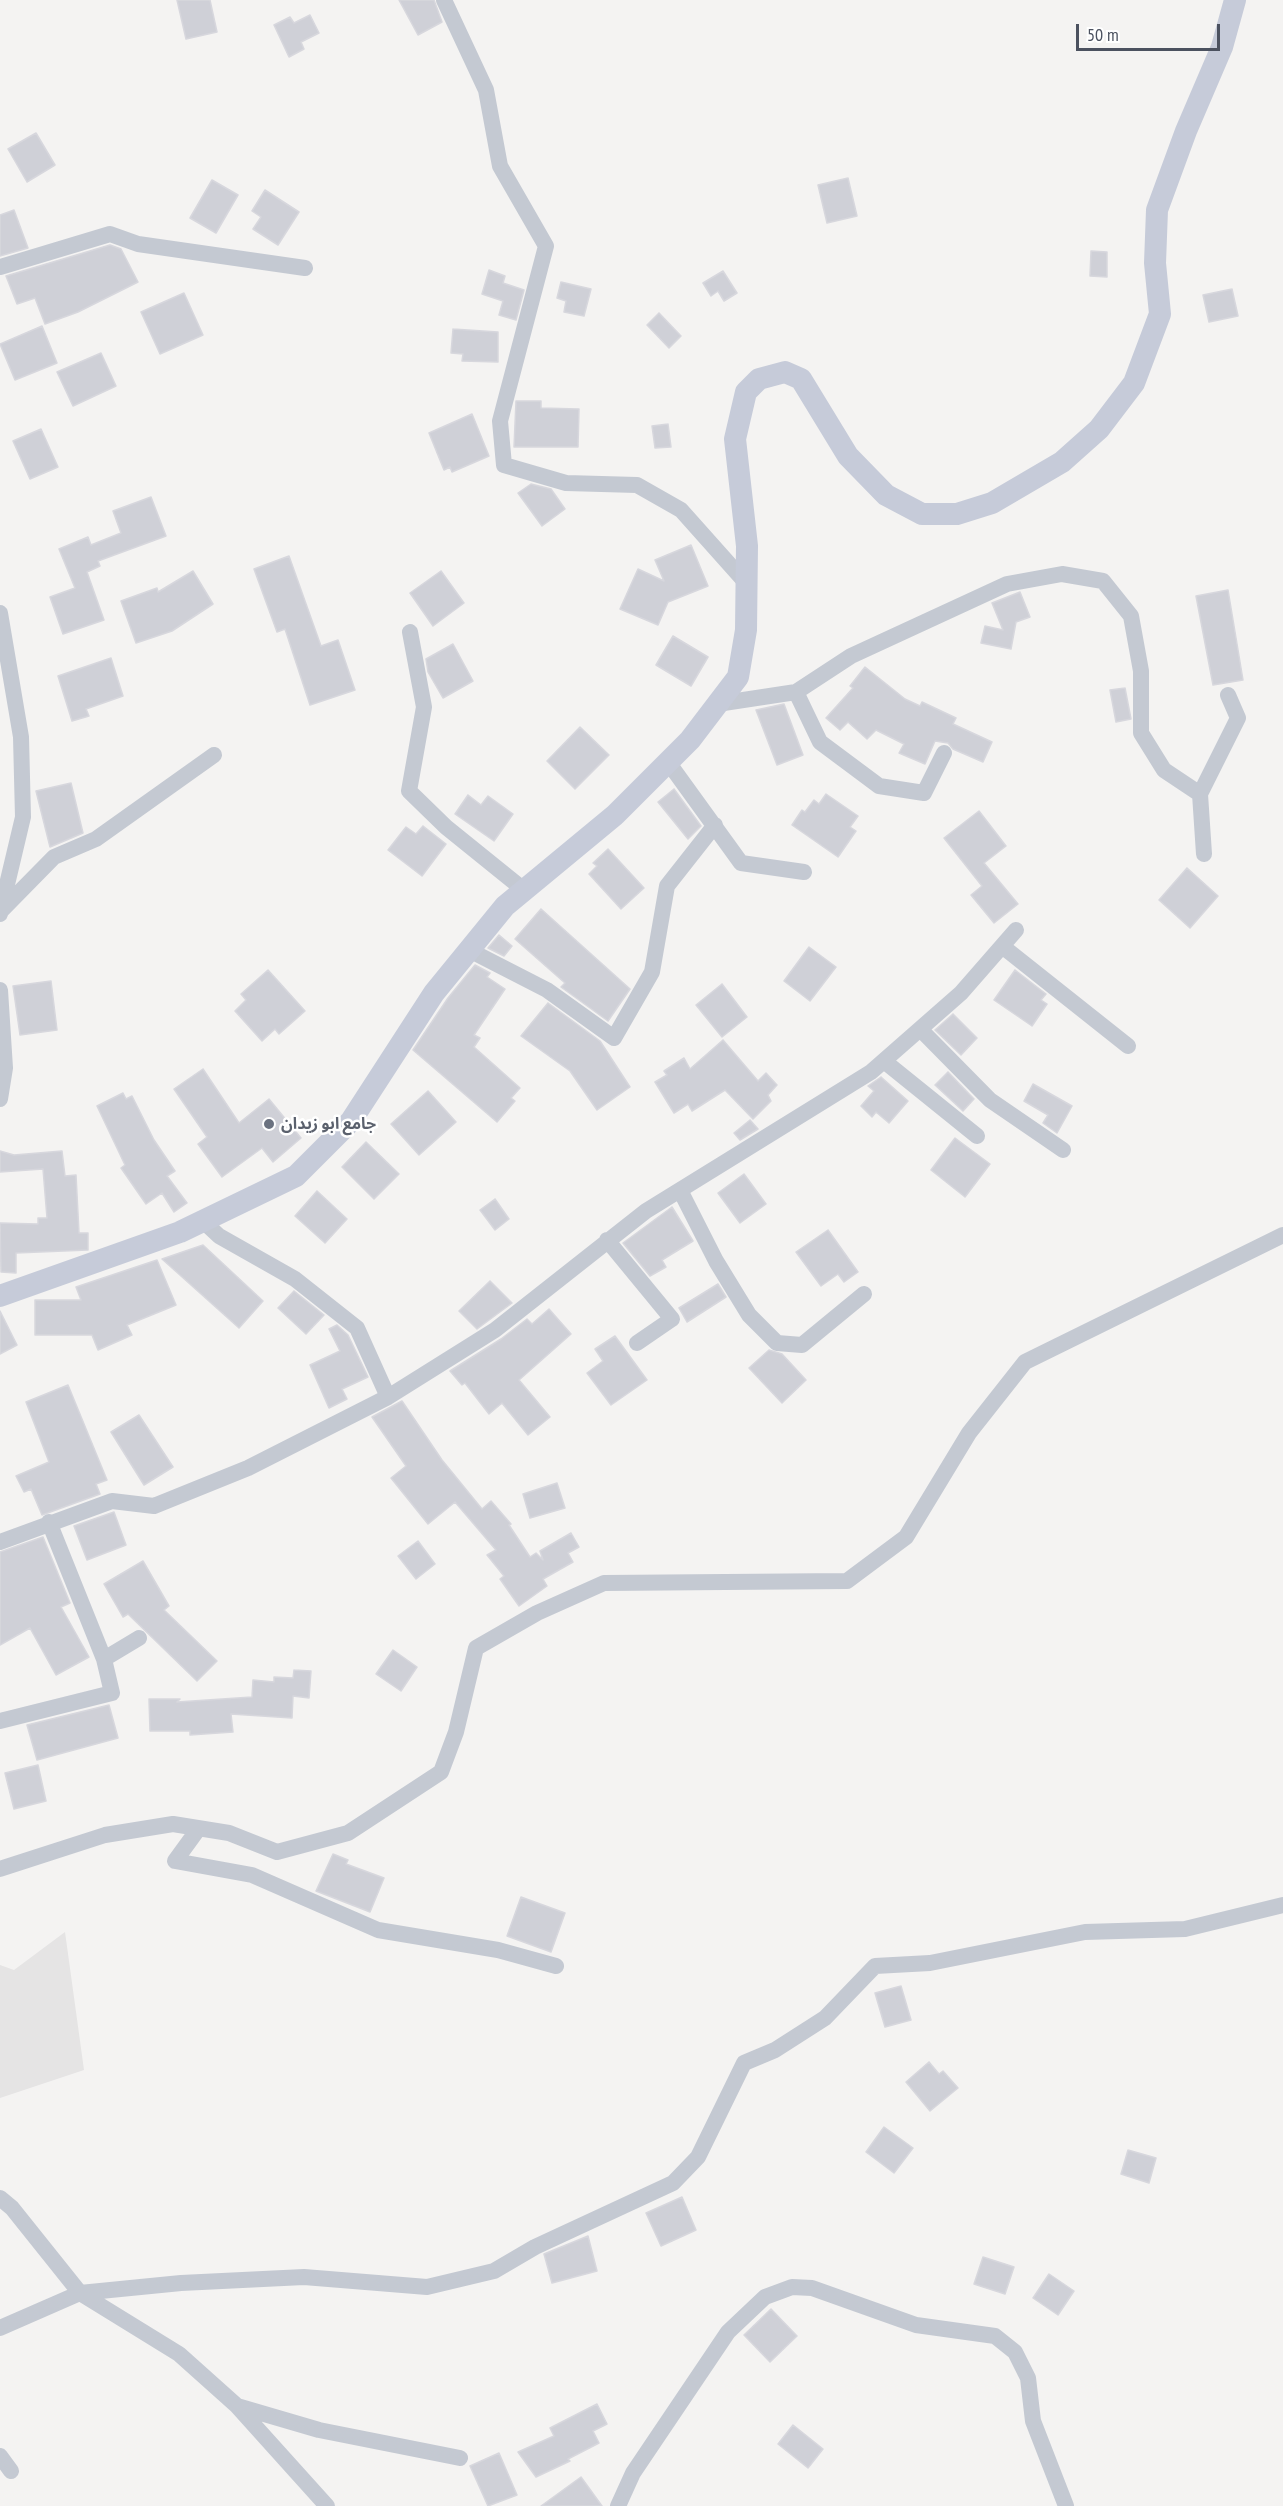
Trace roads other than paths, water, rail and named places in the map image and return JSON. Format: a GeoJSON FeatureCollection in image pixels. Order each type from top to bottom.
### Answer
{"type":"FeatureCollection","features":[{"type":"Feature","properties":{"kind":"street"},"geometry":{"type":"LineString","coordinates":[[444,0],[486,90],[500,166],[546,246],[500,421],[504,465],[566,483],[638,484],[681,510],[747,584]]}},
{"type":"Feature","properties":{"kind":"street"},"geometry":{"type":"LineString","coordinates":[[0,1296],[180,1232],[296,1176],[351,1121],[434,993],[505,906],[615,815],[690,740],[738,677],[746,630],[747,546],[735,439],[746,392],[759,379],[785,372],[801,380],[848,456],[886,495],[922,514],[957,514],[992,503],[1062,462],[1100,429],[1134,383],[1160,314],[1155,263],[1157,210],[1186,131],[1222,47],[1234,0]]}},
{"type":"Feature","properties":{"kind":"street"},"geometry":{"type":"LineString","coordinates":[[0,267],[110,234],[138,244],[305,268]]}},
{"type":"Feature","properties":{"kind":"street"},"geometry":{"type":"LineString","coordinates":[[717,704],[796,692],[851,656],[1007,584],[1062,574],[1103,582],[1131,616],[1141,671],[1141,733],[1164,770],[1200,794]]}},
{"type":"Feature","properties":{"kind":"street"},"geometry":{"type":"LineString","coordinates":[[0,613],[21,737],[22,817],[0,913]]}},
{"type":"Feature","properties":{"kind":"street"},"geometry":{"type":"LineString","coordinates":[[410,632],[424,707],[409,791],[446,827],[524,890]]}},
{"type":"Feature","properties":{"kind":"street"},"geometry":{"type":"LineString","coordinates":[[796,692],[820,742],[879,786],[924,792],[944,753]]}},
{"type":"Feature","properties":{"kind":"street"},"geometry":{"type":"LineString","coordinates":[[1204,854],[1200,794],[1238,718],[1228,695]]}},
{"type":"Feature","properties":{"kind":"street"},"geometry":{"type":"LineString","coordinates":[[0,913],[54,857],[96,839],[214,754]]}},
{"type":"Feature","properties":{"kind":"street"},"geometry":{"type":"LineString","coordinates":[[668,762],[741,863],[804,872]]}},
{"type":"Feature","properties":{"kind":"street"},"geometry":{"type":"LineString","coordinates":[[469,950],[547,990],[614,1038],[652,972],[668,886],[715,825]]}},
{"type":"Feature","properties":{"kind":"street"},"geometry":{"type":"LineString","coordinates":[[0,1542],[49,1522],[112,1501],[154,1506],[248,1468],[388,1397],[495,1330],[607,1239],[646,1211],[681,1192],[803,1116],[884,1061],[962,993],[1016,930]]}},
{"type":"Feature","properties":{"kind":"street"},"geometry":{"type":"LineString","coordinates":[[1002,946],[1128,1046]]}},
{"type":"Feature","properties":{"kind":"street"},"geometry":{"type":"LineString","coordinates":[[0,990],[5,1068],[0,1099]]}},
{"type":"Feature","properties":{"kind":"street"},"geometry":{"type":"LineString","coordinates":[[921,1030],[990,1100],[1063,1150]]}},
{"type":"Feature","properties":{"kind":"street"},"geometry":{"type":"LineString","coordinates":[[884,1061],[977,1136]]}},
{"type":"Feature","properties":{"kind":"street"},"geometry":{"type":"LineString","coordinates":[[681,1192],[716,1261],[749,1315],[777,1343],[802,1345],[864,1293]]}},
{"type":"Feature","properties":{"kind":"street"},"geometry":{"type":"LineString","coordinates":[[203,1221],[219,1236],[295,1279],[357,1328],[388,1397]]}},
{"type":"Feature","properties":{"kind":"street"},"geometry":{"type":"LineString","coordinates":[[0,1869],[105,1836],[173,1824],[229,1833],[277,1852],[348,1833],[441,1772],[456,1732],[476,1648],[537,1613],[604,1583],[847,1581],[906,1537],[969,1433],[1025,1362],[1283,1236]]}},
{"type":"Feature","properties":{"kind":"street"},"geometry":{"type":"LineString","coordinates":[[607,1239],[672,1319],[637,1343]]}},
{"type":"Feature","properties":{"kind":"street"},"geometry":{"type":"LineString","coordinates":[[0,1721],[112,1693],[104,1659],[49,1522]]}},
{"type":"Feature","properties":{"kind":"street"},"geometry":{"type":"LineString","coordinates":[[104,1659],[139,1638]]}},
{"type":"Feature","properties":{"kind":"street"},"geometry":{"type":"LineString","coordinates":[[199,1828],[175,1861],[252,1875],[378,1930],[498,1950],[556,1966]]}},
{"type":"Feature","properties":{"kind":"street"},"geometry":{"type":"LineString","coordinates":[[0,2328],[80,2293],[181,2283],[304,2277],[427,2287],[494,2271],[535,2247],[674,2183],[698,2157],[744,2063],[775,2050],[825,2018],[874,1966],[930,1963],[1085,1932],[1185,1929],[1283,1905]]}},
{"type":"Feature","properties":{"kind":"street"},"geometry":{"type":"LineString","coordinates":[[0,2198],[12,2208],[80,2293],[179,2354],[236,2405],[327,2506]]}},
{"type":"Feature","properties":{"kind":"street"},"geometry":{"type":"LineString","coordinates":[[618,2506],[633,2472],[728,2332],[765,2297],[792,2287],[812,2288],[916,2325],[995,2336],[1015,2352],[1028,2378],[1033,2421],[1066,2506]]}},
{"type":"Feature","properties":{"kind":"street"},"geometry":{"type":"LineString","coordinates":[[236,2405],[319,2430],[460,2458]]}},
{"type":"Feature","properties":{"kind":"street"},"geometry":{"type":"LineString","coordinates":[[0,2456],[11,2471]]}},
{"type":"Feature","properties":{"kind":"place","name":"جامع ابو زيدان"},"geometry":{"type":"Point","coordinates":[269,1124]}}]}
